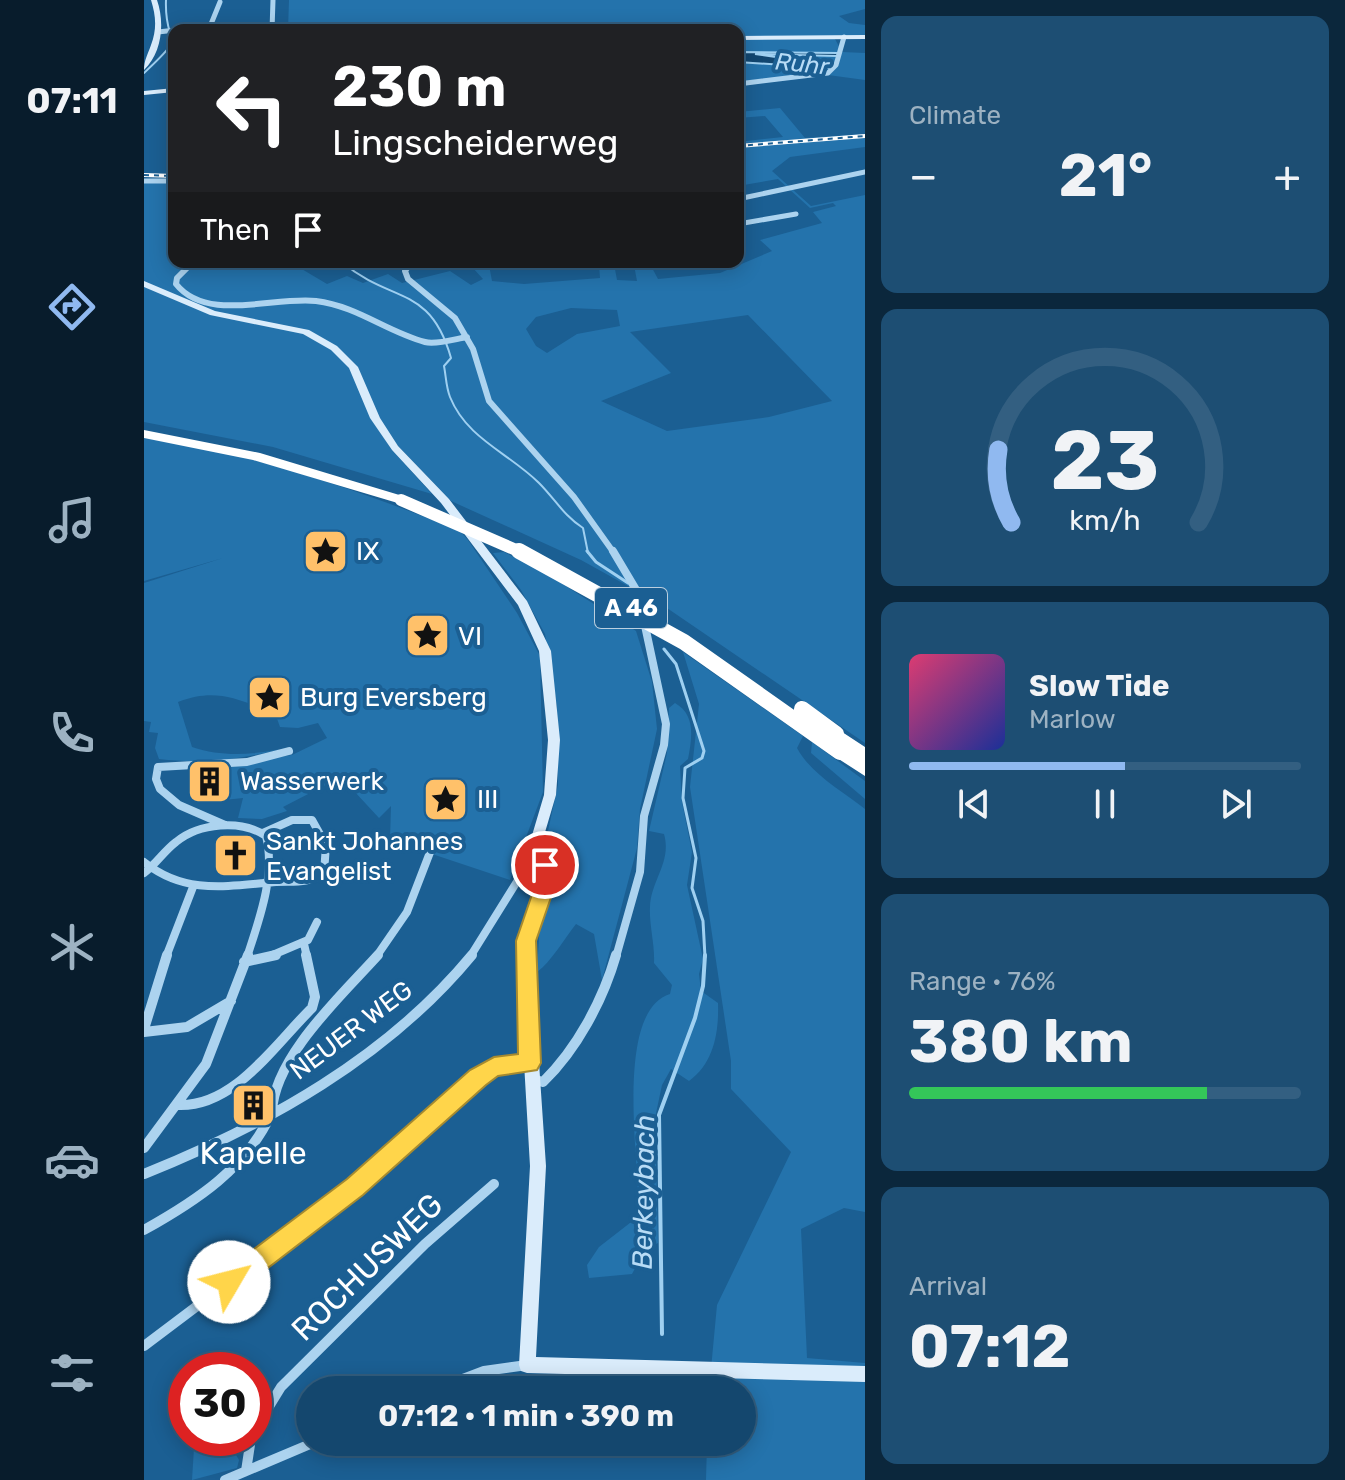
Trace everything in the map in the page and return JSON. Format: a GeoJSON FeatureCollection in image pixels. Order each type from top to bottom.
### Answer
{"type":"FeatureCollection","features":[{"type":"Feature","properties":{"kind":"highway","name":"A 46"},"geometry":{"type":"LineString","coordinates":[[144,427],[252,447],[398,494],[504,533],[637,600],[736,662],[865,755]]}},
{"type":"Feature","properties":{"kind":"highway","name":"A 46"},"geometry":{"type":"LineString","coordinates":[[144,434],[255,456],[398,494],[546,562],[643,614],[741,677],[865,770]]}},
{"type":"Feature","properties":{"kind":"street"},"geometry":{"type":"LineString","coordinates":[[144,68],[162,31],[154,0]]}},
{"type":"Feature","properties":{"kind":"street"},"geometry":{"type":"LineString","coordinates":[[272,24],[273,0]]}},
{"type":"Feature","properties":{"kind":"street"},"geometry":{"type":"LineString","coordinates":[[212,24],[220,2]]}},
{"type":"Feature","properties":{"kind":"street"},"geometry":{"type":"LineString","coordinates":[[162,31],[168,31]]}},
{"type":"Feature","properties":{"kind":"street"},"geometry":{"type":"LineString","coordinates":[[744,83],[808,78],[833,69],[844,37]]}},
{"type":"Feature","properties":{"kind":"street"},"geometry":{"type":"LineString","coordinates":[[744,38],[865,37]]}},
{"type":"Feature","properties":{"kind":"street"},"geometry":{"type":"LineString","coordinates":[[144,93],[168,91]]}},
{"type":"Feature","properties":{"kind":"street"},"geometry":{"type":"LineString","coordinates":[[744,198],[865,172]]}},
{"type":"Feature","properties":{"kind":"street"},"geometry":{"type":"LineString","coordinates":[[144,181],[168,181]]}},
{"type":"Feature","properties":{"kind":"street"},"geometry":{"type":"LineString","coordinates":[[744,223],[796,214]]}},
{"type":"Feature","properties":{"kind":"street"},"geometry":{"type":"LineString","coordinates":[[188,268],[176,281],[180,295],[220,315],[299,330],[320,338],[353,367],[375,418],[395,448],[445,501],[523,604],[545,651],[554,740],[550,795],[531,859],[545,865],[548,877],[526,941],[530,1071],[538,1166],[527,1365]]}},
{"type":"Feature","properties":{"kind":"street"},"geometry":{"type":"LineString","coordinates":[[144,1346],[355,1187],[478,1077],[494,1067],[530,1071],[543,1082],[567,1059],[611,974],[640,872],[644,816],[664,745],[666,724],[638,593],[618,557],[574,497],[489,401],[467,337],[446,308],[410,282],[409,268]]}},
{"type":"Feature","properties":{"kind":"street"},"geometry":{"type":"LineString","coordinates":[[144,284],[213,304],[316,301],[366,314],[427,343],[467,337]]}},
{"type":"Feature","properties":{"kind":"street"},"geometry":{"type":"LineString","coordinates":[[226,825],[207,826],[183,837],[146,868],[193,887],[224,889],[308,882],[324,873],[328,861],[323,836],[312,820],[292,820],[263,833],[226,825],[164,795],[157,782],[158,767],[166,764],[208,765],[263,759],[289,751]]}},
{"type":"Feature","properties":{"kind":"street"},"geometry":{"type":"LineString","coordinates":[[144,1148],[205,1065],[232,1001],[268,883],[270,849],[263,833]]}},
{"type":"Feature","properties":{"kind":"street"},"geometry":{"type":"LineString","coordinates":[[144,1230],[185,1207],[260,1139],[272,1112],[269,1100],[272,1092],[301,1044],[399,927],[434,842]]}},
{"type":"Feature","properties":{"kind":"street","name":"NEUER WEG"},"geometry":{"type":"LineString","coordinates":[[144,1174],[197,1153],[329,1079],[436,993],[464,965],[531,859]]}},
{"type":"Feature","properties":{"kind":"street"},"geometry":{"type":"LineString","coordinates":[[193,887],[177,922],[144,1031],[187,1027],[232,1001]]}},
{"type":"Feature","properties":{"kind":"street"},"geometry":{"type":"LineString","coordinates":[[244,962],[304,944],[314,936],[317,922]]}},
{"type":"Feature","properties":{"kind":"street"},"geometry":{"type":"LineString","coordinates":[[177,1105],[194,1108],[213,1100],[312,1008],[315,997],[304,944]]}},
{"type":"Feature","properties":{"kind":"street","name":"ROCHUSWEG"},"geometry":{"type":"LineString","coordinates":[[272,1402],[281,1387],[425,1244],[494,1184]]}},
{"type":"Feature","properties":{"kind":"street"},"geometry":{"type":"LineString","coordinates":[[471,1376],[527,1365],[865,1374]]}},
{"type":"Feature","properties":{"kind":"street"},"geometry":{"type":"LineString","coordinates":[[225,1480],[296,1450]]}},
{"type":"Feature","properties":{"kind":"street"},"geometry":{"type":"LineString","coordinates":[[246,1471],[248,1456]]}},
{"type":"Feature","properties":{"kind":"shaded area"},"geometry":{"type":"Polygon","coordinates":[[[289,0],[865,0],[865,9],[839,16],[849,23],[865,25],[865,35],[835,39],[842,52],[865,53],[865,80],[828,75],[744,85],[744,62],[828,68],[755,54],[837,56],[837,53],[744,52],[744,24],[288,24],[289,0]]]}},
{"type":"Feature","properties":{"kind":"shaded area"},"geometry":{"type":"Polygon","coordinates":[[[780,108],[805,138],[865,134],[865,147],[790,157],[772,171],[811,206],[865,195],[865,743],[664,606],[581,560],[451,501],[372,419],[391,449],[432,494],[273,447],[144,422],[144,181],[168,182],[168,268],[300,268],[327,284],[347,276],[363,283],[388,274],[402,283],[450,271],[471,285],[483,279],[473,268],[490,268],[492,281],[524,284],[600,278],[599,268],[615,268],[617,280],[637,281],[635,268],[652,268],[658,279],[720,273],[732,268],[744,268],[744,263],[772,251],[760,240],[822,223],[813,212],[836,206],[833,203],[810,208],[778,179],[744,185],[744,141],[783,137],[765,116],[744,118],[744,111],[780,108]],[[571,308],[536,317],[526,329],[536,346],[547,353],[577,334],[620,326],[617,310],[571,308]],[[748,315],[630,332],[671,373],[601,401],[667,431],[769,417],[832,401],[748,315]]]}},
{"type":"Feature","properties":{"kind":"shaded area"},"geometry":{"type":"Polygon","coordinates":[[[144,438],[225,453],[305,475],[460,531],[468,540],[517,613],[540,656],[543,792],[510,880],[390,840],[391,806],[379,818],[341,777],[283,807],[287,811],[262,819],[238,818],[243,798],[224,800],[232,764],[292,755],[327,738],[318,723],[298,728],[280,727],[275,713],[238,700],[216,695],[192,698],[178,702],[192,747],[236,754],[281,749],[220,760],[159,759],[155,748],[158,733],[149,732],[151,722],[144,721],[144,583],[223,558],[144,581],[144,438]]]}},
{"type":"Feature","properties":{"kind":"shaded area"},"geometry":{"type":"Polygon","coordinates":[[[504,552],[547,574],[636,631],[652,682],[657,729],[640,809],[637,848],[602,980],[594,934],[576,924],[537,972],[540,921],[556,889],[546,840],[558,785],[557,707],[545,634],[521,590],[493,553],[504,552]]]}},
{"type":"Feature","properties":{"kind":"shaded area"},"geometry":{"type":"Polygon","coordinates":[[[683,652],[803,736],[797,748],[810,766],[865,809],[865,1212],[844,1208],[801,1229],[807,1358],[865,1363],[865,1480],[706,1480],[707,1456],[756,1456],[756,1376],[710,1376],[717,1305],[791,1152],[731,1089],[731,1061],[690,787],[699,704],[683,652]]]}},
{"type":"Feature","properties":{"kind":"shaded area"},"geometry":{"type":"Polygon","coordinates":[[[675,703],[686,714],[691,728],[688,759],[680,766],[682,802],[692,852],[687,885],[703,959],[699,974],[701,991],[718,1003],[716,1036],[709,1056],[697,1074],[689,1081],[671,1069],[662,1085],[655,1118],[658,1243],[645,1250],[632,1274],[589,1278],[587,1265],[599,1247],[644,1212],[638,1193],[635,1145],[636,1052],[642,1026],[653,1005],[670,994],[672,985],[654,963],[650,914],[651,897],[666,844],[664,834],[649,831],[667,753],[669,708],[675,703]]]}},
{"type":"Feature","properties":{"kind":"shaded area"},"geometry":{"type":"Polygon","coordinates":[[[812,742],[865,781],[865,799],[811,753],[812,742]]]}},
{"type":"Feature","properties":{"kind":"shaded area"},"geometry":{"type":"Polygon","coordinates":[[[194,1456],[237,1456],[239,1460],[237,1468],[192,1480],[194,1456]]]}},
{"type":"Feature","properties":{"kind":"water","name":"Ruhr"},"geometry":{"type":"Polygon","coordinates":[[[744,52],[838,53],[837,56],[755,54],[830,65],[829,68],[744,62],[744,52]]]}},
{"type":"Feature","properties":{"kind":"waterway"},"geometry":{"type":"LineString","coordinates":[[166,0],[168,24]]}},
{"type":"Feature","properties":{"kind":"waterway"},"geometry":{"type":"LineString","coordinates":[[144,73],[168,48]]}},
{"type":"Feature","properties":{"kind":"waterway","name":"Berkeybach"},"geometry":{"type":"LineString","coordinates":[[350,268],[407,298],[432,318],[451,358],[444,366],[449,393],[457,412],[478,435],[527,472],[583,528],[588,552]]}},
{"type":"Feature","properties":{"kind":"waterway","name":"Berkeybach"},"geometry":{"type":"LineString","coordinates":[[588,552],[596,562],[628,583]]}},
{"type":"Feature","properties":{"kind":"waterway","name":"Berkeybach"},"geometry":{"type":"LineString","coordinates":[[664,649],[676,664],[704,751],[702,758],[685,768],[683,798],[696,858],[692,888],[703,921],[705,956]]}},
{"type":"Feature","properties":{"kind":"waterway","name":"Berkeybach"},"geometry":{"type":"LineString","coordinates":[[662,1334],[659,1115],[695,1018],[703,986],[705,956]]}},
{"type":"Feature","properties":{"kind":"railway"},"geometry":{"type":"LineString","coordinates":[[744,146],[865,136]]}},
{"type":"Feature","properties":{"kind":"railway"},"geometry":{"type":"LineString","coordinates":[[144,175],[168,176]]}},
{"type":"Feature","properties":{"kind":"place","name":"IX"},"geometry":{"type":"Point","coordinates":[325,551]}},
{"type":"Feature","properties":{"kind":"place","name":"VI"},"geometry":{"type":"Point","coordinates":[427,636]}},
{"type":"Feature","properties":{"kind":"place","name":"Burg Eversberg"},"geometry":{"type":"Point","coordinates":[269,697]}},
{"type":"Feature","properties":{"kind":"place","name":"Wasserwerk"},"geometry":{"type":"Point","coordinates":[209,781]}},
{"type":"Feature","properties":{"kind":"place","name":"III"},"geometry":{"type":"Point","coordinates":[446,799]}},
{"type":"Feature","properties":{"kind":"place","name":"Sankt Johannes Evangelist"},"geometry":{"type":"Point","coordinates":[235,856]}},
{"type":"Feature","properties":{"kind":"place","name":"Kapelle"},"geometry":{"type":"Point","coordinates":[253,1106]}},
{"type":"Feature","properties":{"kind":"route"},"geometry":{"type":"LineString","coordinates":[[229,1282],[355,1187],[478,1077],[494,1067],[530,1063],[526,941],[532,915],[548,877],[545,865]]}}]}
